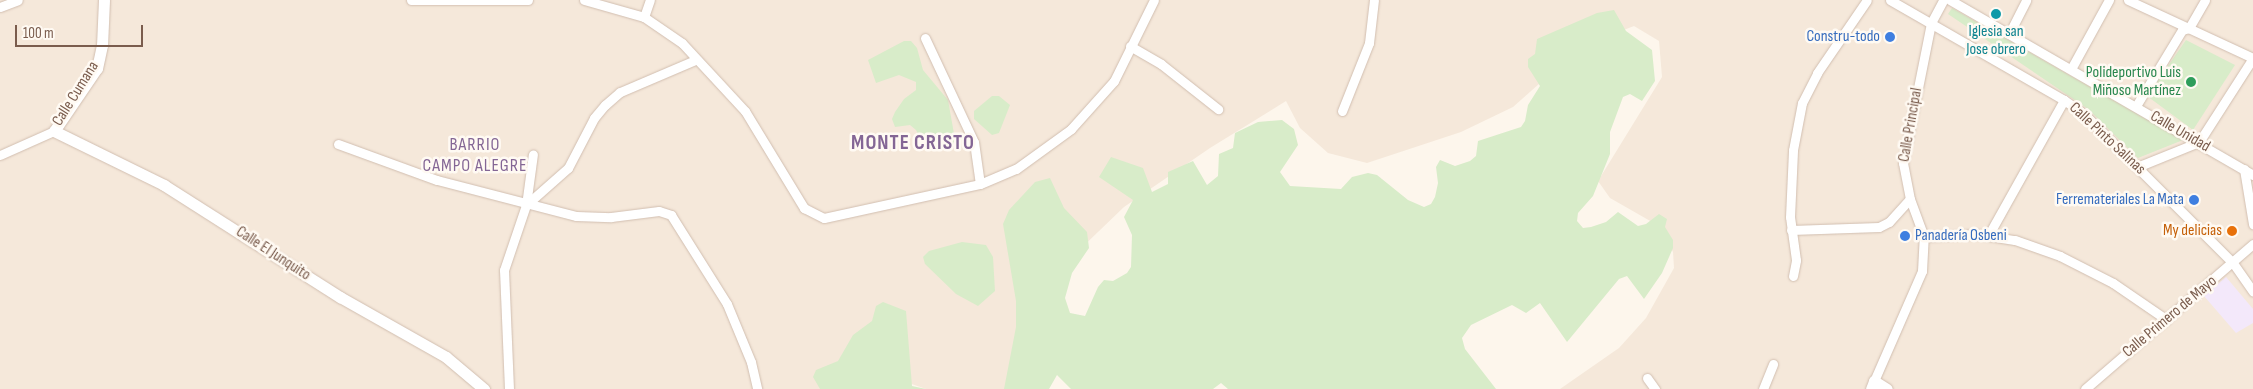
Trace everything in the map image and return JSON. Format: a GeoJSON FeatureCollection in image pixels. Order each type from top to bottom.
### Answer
{"type":"FeatureCollection","features":[{"type":"Feature","properties":{"kind":"street"},"geometry":{"type":"LineString","coordinates":[[0,7],[18,0]]}},
{"type":"Feature","properties":{"kind":"street","name":"Calle Cumana"},"geometry":{"type":"LineString","coordinates":[[0,154],[54,131],[97,68],[102,45],[104,0]]}},
{"type":"Feature","properties":{"kind":"street"},"geometry":{"type":"LineString","coordinates":[[411,0],[528,0]]}},
{"type":"Feature","properties":{"kind":"street"},"geometry":{"type":"LineString","coordinates":[[584,0],[644,17],[682,43],[695,60],[744,111],[804,208],[813,215],[824,218],[980,184],[1016,169],[1071,129],[1114,81],[1154,0]]}},
{"type":"Feature","properties":{"kind":"street"},"geometry":{"type":"LineString","coordinates":[[644,17],[650,0]]}},
{"type":"Feature","properties":{"kind":"street"},"geometry":{"type":"LineString","coordinates":[[1342,111],[1367,49],[1374,0]]}},
{"type":"Feature","properties":{"kind":"street"},"geometry":{"type":"LineString","coordinates":[[1793,276],[1796,260],[1791,230],[1793,150],[1802,103],[1812,80],[1867,0]]}},
{"type":"Feature","properties":{"kind":"street","name":"Calle Pinto Salinas"},"geometry":{"type":"LineString","coordinates":[[1890,0],[2064,100],[2084,114],[2232,263],[2253,292]]}},
{"type":"Feature","properties":{"kind":"street","name":"Calle Principal"},"geometry":{"type":"LineString","coordinates":[[1872,385],[1922,271],[1924,237],[1910,199],[1903,163],[1931,23],[1943,0]]}},
{"type":"Feature","properties":{"kind":"street","name":"Calle Unidad"},"geometry":{"type":"LineString","coordinates":[[1950,0],[2253,174]]}},
{"type":"Feature","properties":{"kind":"street"},"geometry":{"type":"LineString","coordinates":[[2010,34],[2026,0]]}},
{"type":"Feature","properties":{"kind":"street"},"geometry":{"type":"LineString","coordinates":[[2071,69],[2109,0]]}},
{"type":"Feature","properties":{"kind":"street"},"geometry":{"type":"LineString","coordinates":[[2128,0],[2253,58],[2199,142],[2137,167]]}},
{"type":"Feature","properties":{"kind":"street"},"geometry":{"type":"LineString","coordinates":[[2136,106],[2182,30],[2189,28],[2205,0]]}},
{"type":"Feature","properties":{"kind":"street"},"geometry":{"type":"LineString","coordinates":[[925,38],[974,142],[980,184]]}},
{"type":"Feature","properties":{"kind":"street"},"geometry":{"type":"LineString","coordinates":[[1130,46],[1161,64],[1218,109]]}},
{"type":"Feature","properties":{"kind":"street"},"geometry":{"type":"LineString","coordinates":[[526,205],[568,168],[594,118],[604,105],[620,92],[695,60]]}},
{"type":"Feature","properties":{"kind":"street"},"geometry":{"type":"LineString","coordinates":[[1988,236],[2064,100]]}},
{"type":"Feature","properties":{"kind":"street","name":"Calle El Junquito"},"geometry":{"type":"LineString","coordinates":[[54,131],[164,184],[340,297],[446,357],[484,389]]}},
{"type":"Feature","properties":{"kind":"street"},"geometry":{"type":"LineString","coordinates":[[338,144],[437,180],[526,205],[594,218],[650,211],[670,215],[727,304],[751,362],[757,389]]}},
{"type":"Feature","properties":{"kind":"street"},"geometry":{"type":"LineString","coordinates":[[509,389],[504,270],[526,205],[533,154]]}},
{"type":"Feature","properties":{"kind":"street"},"geometry":{"type":"LineString","coordinates":[[2244,169],[2253,224]]}},
{"type":"Feature","properties":{"kind":"street"},"geometry":{"type":"LineString","coordinates":[[1791,230],[1824,226],[1879,227],[1889,222],[1910,199]]}},
{"type":"Feature","properties":{"kind":"street"},"geometry":{"type":"LineString","coordinates":[[1924,237],[1988,236],[2016,240],[2060,256],[2113,283],[2167,320]]}},
{"type":"Feature","properties":{"kind":"street","name":"Calle Primero de Mayo"},"geometry":{"type":"LineString","coordinates":[[2085,389],[2253,244]]}},
{"type":"Feature","properties":{"kind":"street"},"geometry":{"type":"LineString","coordinates":[[1763,389],[1773,364]]}},
{"type":"Feature","properties":{"kind":"street"},"geometry":{"type":"LineString","coordinates":[[1647,378],[1655,389]]}},
{"type":"Feature","properties":{"kind":"street"},"geometry":{"type":"LineString","coordinates":[[1872,385],[1888,389]]}},
{"type":"Feature","properties":{"kind":"shaded area"},"geometry":{"type":"Polygon","coordinates":[[[0,0],[2253,0],[2253,389],[1560,389],[1619,348],[1646,318],[1674,268],[1673,252],[1659,226],[1610,198],[1598,181],[1662,77],[1659,41],[1634,26],[1598,40],[1566,60],[1513,107],[1461,132],[1367,163],[1328,153],[1300,128],[1286,101],[1210,148],[1124,207],[1072,257],[1013,389],[926,389],[906,382],[898,389],[0,389],[0,0]]]}},
{"type":"Feature","properties":{"kind":"shaded area"},"geometry":{"type":"Polygon","coordinates":[[[2226,277],[2253,309],[2253,323],[2236,333],[2204,296],[2226,277]]]}},
{"type":"Feature","properties":{"kind":"green space"},"geometry":{"type":"Polygon","coordinates":[[[1952,8],[2183,140],[2138,158],[2088,109],[1948,14],[1952,8]]]}},
{"type":"Feature","properties":{"kind":"green space"},"geometry":{"type":"Polygon","coordinates":[[[1614,10],[1626,31],[1652,50],[1655,81],[1642,101],[1630,94],[1623,97],[1610,132],[1610,154],[1593,196],[1578,213],[1577,221],[1583,228],[1591,227],[1606,222],[1618,212],[1638,226],[1646,224],[1659,214],[1667,219],[1665,227],[1673,240],[1673,248],[1662,273],[1644,299],[1627,276],[1619,279],[1567,342],[1540,303],[1526,313],[1512,305],[1471,325],[1462,338],[1465,349],[1496,389],[1228,389],[1221,383],[1213,389],[1071,389],[1057,375],[1049,389],[1004,389],[1016,327],[1016,301],[1003,224],[1009,210],[1035,182],[1050,178],[1064,208],[1087,232],[1089,248],[1072,273],[1065,298],[1070,313],[1085,316],[1098,287],[1104,280],[1113,281],[1127,273],[1131,267],[1132,235],[1124,217],[1133,200],[1099,177],[1111,157],[1143,168],[1152,192],[1168,184],[1168,172],[1193,161],[1207,185],[1218,176],[1219,154],[1233,148],[1235,133],[1258,122],[1282,120],[1294,129],[1298,145],[1280,172],[1290,186],[1341,189],[1352,177],[1368,173],[1377,175],[1408,200],[1424,207],[1431,204],[1435,197],[1438,183],[1436,167],[1440,160],[1455,166],[1470,161],[1476,156],[1478,141],[1521,127],[1525,121],[1528,105],[1540,86],[1528,67],[1528,59],[1535,54],[1537,39],[1597,13],[1614,10]]]}},
{"type":"Feature","properties":{"kind":"green space","name":"Polideportivo Luis Miñoso Martínez"},"geometry":{"type":"Polygon","coordinates":[[[2186,40],[2235,65],[2193,130],[2147,96],[2186,40]]]}},
{"type":"Feature","properties":{"kind":"green space"},"geometry":{"type":"Polygon","coordinates":[[[904,41],[911,41],[917,48],[923,70],[948,100],[956,145],[926,150],[916,130],[910,125],[895,127],[892,119],[895,112],[904,99],[916,90],[916,82],[899,75],[876,83],[868,60],[904,41]]]}},
{"type":"Feature","properties":{"kind":"green space"},"geometry":{"type":"Polygon","coordinates":[[[992,96],[999,96],[1010,105],[999,133],[992,135],[974,119],[974,111],[992,96]]]}},
{"type":"Feature","properties":{"kind":"green space"},"geometry":{"type":"Polygon","coordinates":[[[962,242],[986,245],[993,257],[995,291],[978,306],[956,294],[925,264],[923,257],[929,251],[962,242]]]}},
{"type":"Feature","properties":{"kind":"green space"},"geometry":{"type":"Polygon","coordinates":[[[883,302],[906,311],[912,386],[926,389],[820,389],[813,377],[816,370],[838,361],[853,335],[872,321],[876,306],[883,302]]]}},
{"type":"Feature","properties":{"kind":"place","name":"Iglesia san Jose obrero"},"geometry":{"type":"Point","coordinates":[1996,14]}},
{"type":"Feature","properties":{"kind":"place","name":"Constru-todo"},"geometry":{"type":"Point","coordinates":[1890,37]}},
{"type":"Feature","properties":{"kind":"place","name":"Polideportivo Luis Miñoso Martínez"},"geometry":{"type":"Point","coordinates":[2191,82]}},
{"type":"Feature","properties":{"kind":"place","name":"Ferremateriales La Mata"},"geometry":{"type":"Point","coordinates":[2194,200]}},
{"type":"Feature","properties":{"kind":"place","name":"My delicias"},"geometry":{"type":"Point","coordinates":[2232,231]}},
{"type":"Feature","properties":{"kind":"place","name":"Panadería Osbeni"},"geometry":{"type":"Point","coordinates":[1905,236]}},
{"type":"Feature","properties":{"kind":"district","name":"MONTE CRISTO"},"geometry":{"type":"Point","coordinates":[913,143]}},
{"type":"Feature","properties":{"kind":"district","name":"BARRIO CAMPO ALEGRE"},"geometry":{"type":"Point","coordinates":[475,156]}}]}
